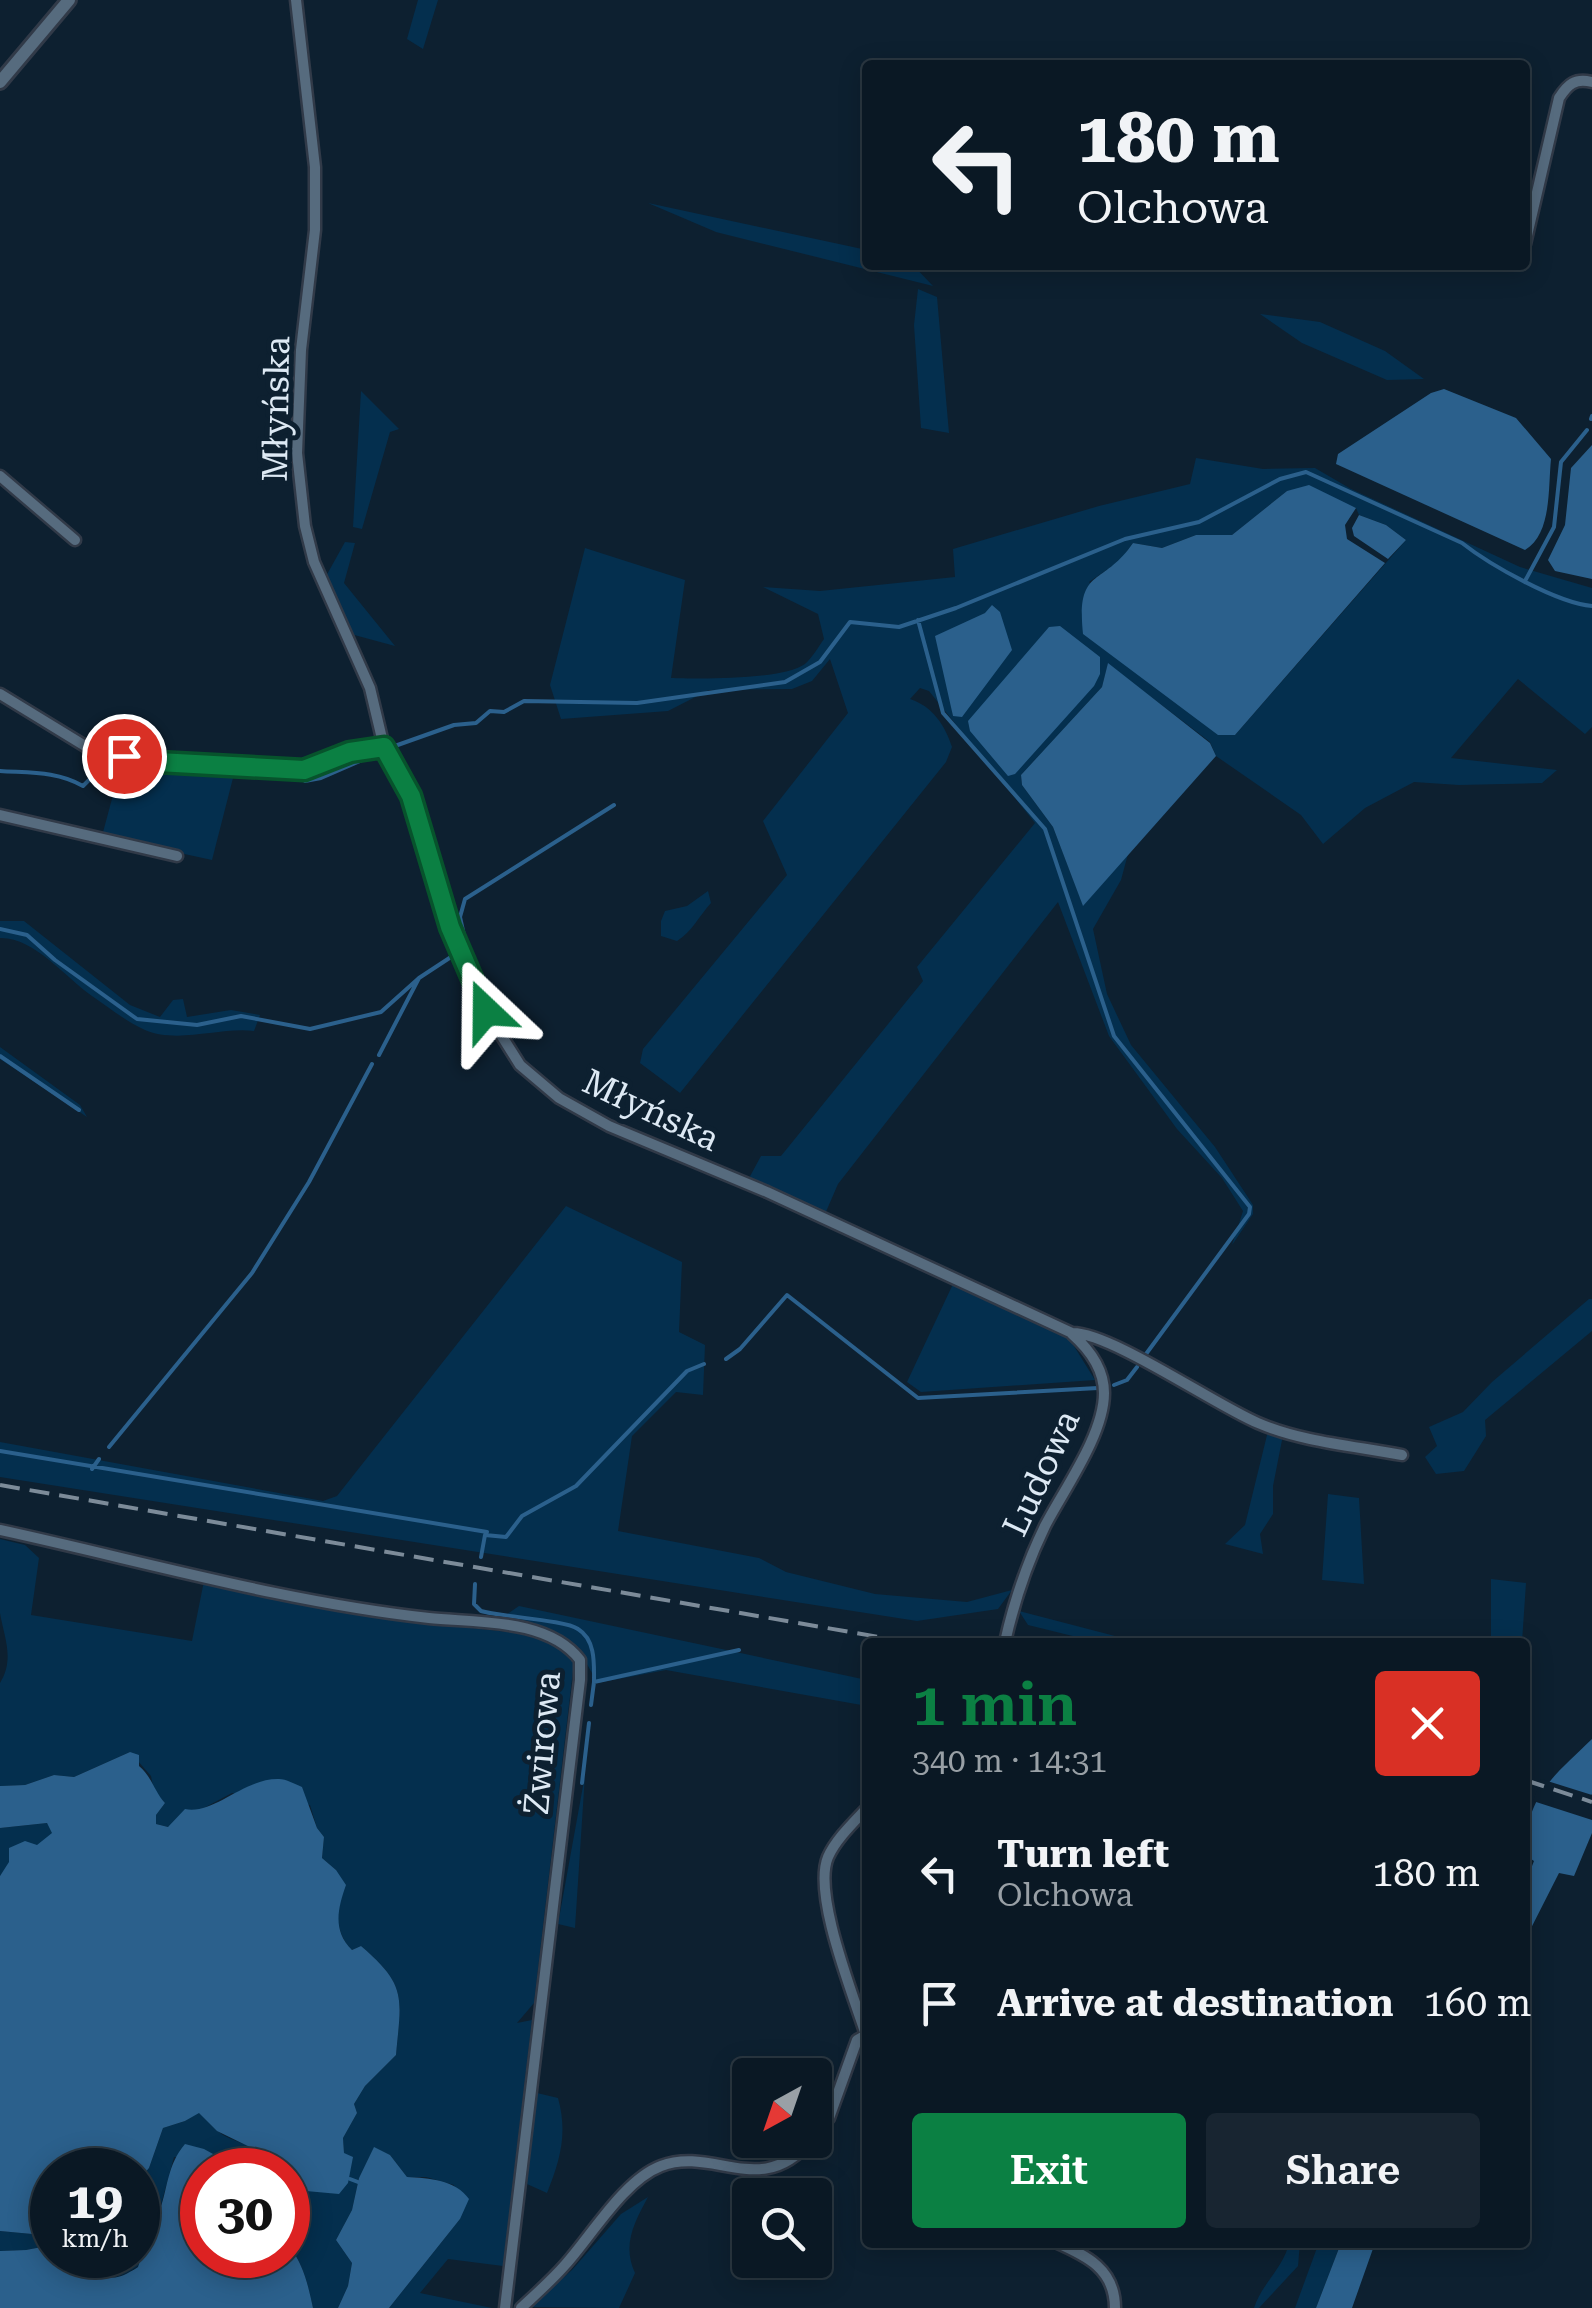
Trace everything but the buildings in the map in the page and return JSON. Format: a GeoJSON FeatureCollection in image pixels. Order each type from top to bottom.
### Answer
{"type":"FeatureCollection","features":[{"type":"Feature","properties":{"kind":"street"},"geometry":{"type":"LineString","coordinates":[[0,82],[69,0]]}},
{"type":"Feature","properties":{"kind":"street","name":"Młyńska"},"geometry":{"type":"LineString","coordinates":[[296,0],[315,167],[315,230],[301,350],[297,453],[305,526],[314,562],[370,688],[384,747],[411,796],[450,927],[486,1011],[520,1065],[559,1098],[608,1126],[848,1228],[1072,1334],[1082,1333],[1263,1426],[1402,1455]]}},
{"type":"Feature","properties":{"kind":"street"},"geometry":{"type":"LineString","coordinates":[[1530,223],[1559,98],[1568,84],[1592,82]]}},
{"type":"Feature","properties":{"kind":"street"},"geometry":{"type":"LineString","coordinates":[[0,476],[75,540]]}},
{"type":"Feature","properties":{"kind":"street"},"geometry":{"type":"LineString","coordinates":[[0,694],[90,749],[158,762],[304,770],[350,752],[384,747]]}},
{"type":"Feature","properties":{"kind":"street"},"geometry":{"type":"LineString","coordinates":[[0,815],[177,856]]}},
{"type":"Feature","properties":{"kind":"street","name":"Ludowa"},"geometry":{"type":"LineString","coordinates":[[1006,1638],[1035,1548],[1094,1433],[1104,1402],[1100,1372],[1072,1334]]}},
{"type":"Feature","properties":{"kind":"street","name":"Żwirowa"},"geometry":{"type":"LineString","coordinates":[[0,1530],[297,1598],[401,1615],[537,1630],[566,1645],[580,1660],[506,2308]]}},
{"type":"Feature","properties":{"kind":"street"},"geometry":{"type":"LineString","coordinates":[[862,1815],[828,1856],[824,1880],[829,1918],[862,2022]]}},
{"type":"Feature","properties":{"kind":"street"},"geometry":{"type":"LineString","coordinates":[[832,2110],[857,2040],[862,2039]]}},
{"type":"Feature","properties":{"kind":"street"},"geometry":{"type":"LineString","coordinates":[[522,2308],[564,2266],[638,2178],[663,2165],[698,2161],[740,2172],[778,2166],[788,2158]]}},
{"type":"Feature","properties":{"kind":"street"},"geometry":{"type":"LineString","coordinates":[[1068,2248],[1101,2268],[1113,2288],[1115,2308]]}},
{"type":"Feature","properties":{"kind":"shaded area"},"geometry":{"type":"Polygon","coordinates":[[[418,0],[438,0],[423,49],[407,39],[418,0]]]}},
{"type":"Feature","properties":{"kind":"shaded area"},"geometry":{"type":"Polygon","coordinates":[[[648,203],[862,249],[862,268],[716,232],[648,203]]]}},
{"type":"Feature","properties":{"kind":"shaded area"},"geometry":{"type":"Polygon","coordinates":[[[869,270],[918,270],[933,286],[869,270]]]}},
{"type":"Feature","properties":{"kind":"shaded area"},"geometry":{"type":"Polygon","coordinates":[[[918,289],[937,297],[949,433],[921,428],[914,325],[918,289]]]}},
{"type":"Feature","properties":{"kind":"shaded area"},"geometry":{"type":"Polygon","coordinates":[[[1260,314],[1320,322],[1385,351],[1424,379],[1387,380],[1302,343],[1260,314]]]}},
{"type":"Feature","properties":{"kind":"shaded area"},"geometry":{"type":"Polygon","coordinates":[[[1444,389],[1516,418],[1551,459],[1544,522],[1534,543],[1525,550],[1336,464],[1338,454],[1431,393],[1444,389]]]}},
{"type":"Feature","properties":{"kind":"shaded area"},"geometry":{"type":"Polygon","coordinates":[[[361,391],[399,429],[390,432],[362,529],[353,527],[361,391]]]}},
{"type":"Feature","properties":{"kind":"shaded area"},"geometry":{"type":"Polygon","coordinates":[[[1592,445],[1592,579],[1555,571],[1548,560],[1565,525],[1571,468],[1592,445]]]}},
{"type":"Feature","properties":{"kind":"shaded area"},"geometry":{"type":"Polygon","coordinates":[[[1196,458],[1263,469],[1315,468],[1351,489],[1520,567],[1592,588],[1592,727],[1585,734],[1518,679],[1451,758],[1557,770],[1542,783],[1414,782],[1365,808],[1323,844],[1301,815],[1216,756],[1210,742],[1108,664],[1102,687],[1021,775],[1022,785],[1053,827],[1083,905],[1128,854],[1121,880],[1093,929],[1107,994],[1131,1045],[1215,1147],[1253,1205],[1253,1214],[1232,1245],[1243,1211],[1222,1178],[1177,1129],[1109,1036],[1058,902],[838,1184],[825,1214],[748,1180],[761,1156],[781,1156],[923,981],[917,967],[1035,823],[929,691],[920,688],[910,699],[931,711],[946,731],[952,747],[946,762],[680,1093],[640,1063],[643,1049],[787,875],[763,821],[848,713],[830,659],[812,681],[792,689],[709,690],[668,711],[561,719],[550,685],[585,548],[685,580],[671,678],[760,676],[805,664],[824,639],[818,614],[763,587],[820,591],[955,577],[953,549],[1190,484],[1196,458]],[[1287,491],[1232,535],[1196,535],[1162,548],[1133,543],[1120,561],[1089,582],[1235,735],[1406,540],[1386,525],[1359,515],[1356,508],[1287,491]],[[985,613],[971,621],[949,688],[953,716],[985,613]]]}},
{"type":"Feature","properties":{"kind":"shaded area"},"geometry":{"type":"Polygon","coordinates":[[[1309,485],[1356,508],[1345,525],[1347,539],[1385,563],[1235,735],[1218,735],[1083,634],[1082,612],[1088,587],[1133,543],[1162,548],[1196,535],[1232,535],[1287,491],[1309,485]]]}},
{"type":"Feature","properties":{"kind":"shaded area"},"geometry":{"type":"Polygon","coordinates":[[[1359,515],[1386,525],[1406,540],[1388,559],[1354,536],[1352,528],[1359,515]]]}},
{"type":"Feature","properties":{"kind":"shaded area"},"geometry":{"type":"Polygon","coordinates":[[[345,542],[355,543],[344,583],[395,646],[347,633],[325,578],[345,542]]]}},
{"type":"Feature","properties":{"kind":"shaded area"},"geometry":{"type":"Polygon","coordinates":[[[992,605],[1000,612],[1012,650],[962,717],[953,716],[935,636],[985,613],[992,605]]]}},
{"type":"Feature","properties":{"kind":"shaded area"},"geometry":{"type":"Polygon","coordinates":[[[1060,626],[1100,657],[1100,674],[1094,686],[1015,774],[1008,776],[970,731],[968,721],[1049,627],[1060,626]]]}},
{"type":"Feature","properties":{"kind":"shaded area"},"geometry":{"type":"Polygon","coordinates":[[[1108,663],[1210,743],[1216,756],[1083,906],[1053,827],[1022,785],[1021,775],[1102,687],[1108,663]]]}},
{"type":"Feature","properties":{"kind":"shaded area"},"geometry":{"type":"Polygon","coordinates":[[[120,769],[233,778],[212,860],[102,836],[120,769]]]}},
{"type":"Feature","properties":{"kind":"shaded area"},"geometry":{"type":"Polygon","coordinates":[[[708,891],[711,903],[687,933],[677,941],[661,936],[665,911],[687,906],[708,891]]]}},
{"type":"Feature","properties":{"kind":"shaded area"},"geometry":{"type":"Polygon","coordinates":[[[0,921],[24,921],[130,1005],[160,1017],[173,1000],[183,999],[187,1017],[231,1010],[260,1015],[254,1031],[171,1036],[145,1030],[92,996],[37,951],[13,939],[0,938],[0,921]]]}},
{"type":"Feature","properties":{"kind":"shaded area"},"geometry":{"type":"Polygon","coordinates":[[[0,1047],[80,1105],[87,1117],[0,1059],[0,1047]]]}},
{"type":"Feature","properties":{"kind":"shaded area"},"geometry":{"type":"Polygon","coordinates":[[[566,1206],[682,1262],[679,1332],[705,1345],[703,1395],[676,1392],[632,1436],[618,1531],[759,1558],[786,1572],[875,1594],[967,1602],[1012,1590],[998,1609],[917,1621],[0,1477],[0,1442],[323,1501],[337,1496],[566,1206]]]}},
{"type":"Feature","properties":{"kind":"shaded area"},"geometry":{"type":"Polygon","coordinates":[[[953,1284],[1069,1338],[1095,1380],[921,1392],[907,1382],[953,1284]]]}},
{"type":"Feature","properties":{"kind":"shaded area"},"geometry":{"type":"Polygon","coordinates":[[[1589,1299],[1592,1331],[1485,1420],[1486,1436],[1464,1471],[1436,1474],[1425,1457],[1437,1446],[1429,1427],[1463,1412],[1589,1299]]]}},
{"type":"Feature","properties":{"kind":"shaded area"},"geometry":{"type":"Polygon","coordinates":[[[1268,1431],[1283,1435],[1273,1486],[1273,1514],[1260,1534],[1263,1554],[1225,1544],[1245,1525],[1268,1431]]]}},
{"type":"Feature","properties":{"kind":"shaded area"},"geometry":{"type":"Polygon","coordinates":[[[1328,1494],[1359,1498],[1364,1584],[1322,1580],[1328,1494]]]}},
{"type":"Feature","properties":{"kind":"shaded area"},"geometry":{"type":"Polygon","coordinates":[[[0,1539],[25,1545],[39,1558],[31,1615],[192,1641],[204,1581],[293,1602],[400,1620],[535,1635],[562,1649],[574,1662],[534,2003],[517,2023],[532,2020],[503,2266],[448,2259],[420,2293],[492,2308],[389,2308],[460,2219],[454,2185],[426,2177],[407,2177],[390,2155],[374,2148],[359,2178],[352,2210],[336,2240],[352,2263],[348,2286],[338,2308],[313,2308],[305,2278],[310,2278],[310,2179],[344,2153],[343,2138],[357,2113],[354,2104],[365,2086],[396,2055],[400,2006],[394,1983],[361,1946],[352,1950],[341,1933],[336,1870],[322,1858],[324,1837],[310,1805],[232,1793],[168,1827],[156,1824],[156,1815],[165,1803],[154,1791],[151,1776],[130,1752],[74,1777],[54,1775],[25,1785],[0,1786],[0,1683],[8,1657],[0,1613],[0,1539]]]}},
{"type":"Feature","properties":{"kind":"shaded area"},"geometry":{"type":"Polygon","coordinates":[[[1491,1579],[1526,1583],[1522,1638],[1491,1638],[1491,1579]]]}},
{"type":"Feature","properties":{"kind":"shaded area"},"geometry":{"type":"Polygon","coordinates":[[[519,1606],[862,1679],[862,1705],[666,1670],[597,1683],[580,1654],[559,1635],[534,1625],[500,1619],[519,1606]]]}},
{"type":"Feature","properties":{"kind":"shaded area"},"geometry":{"type":"Polygon","coordinates":[[[1019,1611],[1123,1638],[1081,1638],[1028,1625],[1019,1611]]]}},
{"type":"Feature","properties":{"kind":"shaded area"},"geometry":{"type":"Polygon","coordinates":[[[1592,1739],[1592,1794],[1582,1811],[1592,1819],[1592,1833],[1574,1876],[1559,1873],[1530,1930],[1530,1871],[1534,1861],[1530,1858],[1530,1817],[1544,1789],[1592,1739]]]}},
{"type":"Feature","properties":{"kind":"shaded area"},"geometry":{"type":"Polygon","coordinates":[[[130,1752],[139,1755],[139,1766],[165,1803],[156,1815],[156,1824],[168,1827],[185,1809],[207,1807],[266,1780],[282,1779],[302,1787],[324,1837],[322,1858],[346,1885],[339,1910],[342,1935],[352,1950],[361,1946],[387,1972],[400,2006],[396,2055],[365,2086],[354,2104],[357,2113],[343,2138],[344,2153],[353,2157],[348,2183],[339,2194],[310,2191],[310,2148],[252,2148],[217,2131],[199,2113],[163,2128],[156,2148],[30,2148],[30,2234],[0,2231],[0,1876],[9,1862],[9,1848],[25,1841],[37,1845],[52,1833],[47,1823],[0,1828],[0,1786],[25,1785],[54,1775],[74,1777],[130,1752]]]}},
{"type":"Feature","properties":{"kind":"shaded area"},"geometry":{"type":"Polygon","coordinates":[[[585,1775],[575,1928],[558,1924],[585,1775]]]}},
{"type":"Feature","properties":{"kind":"shaded area"},"geometry":{"type":"Polygon","coordinates":[[[47,1823],[53,1833],[0,1876],[0,1828],[47,1823]]]}},
{"type":"Feature","properties":{"kind":"shaded area"},"geometry":{"type":"Polygon","coordinates":[[[537,2093],[558,2098],[562,2123],[559,2158],[547,2193],[527,2184],[537,2093]]]}},
{"type":"Feature","properties":{"kind":"shaded area"},"geometry":{"type":"Polygon","coordinates":[[[199,2112],[223,2135],[253,2148],[180,2148],[160,2208],[160,2148],[156,2148],[163,2128],[199,2112]]]}},
{"type":"Feature","properties":{"kind":"shaded area"},"geometry":{"type":"Polygon","coordinates":[[[374,2147],[390,2155],[407,2177],[449,2184],[469,2199],[460,2219],[389,2308],[338,2308],[348,2286],[352,2263],[336,2240],[352,2210],[359,2178],[374,2147]]]}},
{"type":"Feature","properties":{"kind":"shaded area"},"geometry":{"type":"Polygon","coordinates":[[[179,2152],[180,2278],[305,2278],[313,2308],[0,2308],[0,2251],[30,2249],[30,2278],[160,2278],[160,2209],[179,2152]]]}},
{"type":"Feature","properties":{"kind":"shaded area"},"geometry":{"type":"Polygon","coordinates":[[[648,2197],[631,2234],[635,2273],[619,2308],[531,2307],[572,2270],[621,2214],[648,2197]]]}},
{"type":"Feature","properties":{"kind":"shaded area"},"geometry":{"type":"Polygon","coordinates":[[[0,2231],[30,2234],[30,2249],[0,2251],[0,2231]]]}},
{"type":"Feature","properties":{"kind":"shaded area"},"geometry":{"type":"Polygon","coordinates":[[[1287,2248],[1300,2248],[1298,2266],[1259,2308],[1254,2308],[1262,2291],[1287,2248]]]}},
{"type":"Feature","properties":{"kind":"shaded area"},"geometry":{"type":"Polygon","coordinates":[[[1317,2248],[1339,2248],[1316,2308],[1295,2308],[1317,2248]]]}},
{"type":"Feature","properties":{"kind":"shaded area"},"geometry":{"type":"Polygon","coordinates":[[[1339,2248],[1373,2248],[1352,2308],[1316,2308],[1339,2248]]]}},
{"type":"Feature","properties":{"kind":"pier"},"geometry":{"type":"Polygon","coordinates":[[[1541,1779],[1592,1795],[1588,1810],[1592,1820],[1533,1801],[1541,1779]]]}},
{"type":"Feature","properties":{"kind":"waterway"},"geometry":{"type":"LineString","coordinates":[[1525,581],[1554,527],[1561,462],[1587,430]]}},
{"type":"Feature","properties":{"kind":"waterway"},"geometry":{"type":"LineString","coordinates":[[392,747],[454,725],[476,723],[490,711],[504,712],[524,701],[637,703],[785,682],[820,662],[850,622],[899,627],[1125,539],[1199,522],[1280,479],[1306,472],[1462,543],[1543,591],[1592,606]]}},
{"type":"Feature","properties":{"kind":"waterway"},"geometry":{"type":"LineString","coordinates":[[918,620],[943,713],[1045,829],[1114,1036],[1250,1207],[1249,1214],[1146,1354]]}},
{"type":"Feature","properties":{"kind":"waterway"},"geometry":{"type":"LineString","coordinates":[[305,781],[369,757]]}},
{"type":"Feature","properties":{"kind":"waterway"},"geometry":{"type":"LineString","coordinates":[[0,771],[53,775],[83,786],[92,777],[114,781],[128,768],[151,773],[225,773]]}},
{"type":"Feature","properties":{"kind":"waterway"},"geometry":{"type":"LineString","coordinates":[[467,949],[460,917],[465,899],[614,805]]}},
{"type":"Feature","properties":{"kind":"waterway"},"geometry":{"type":"LineString","coordinates":[[0,929],[27,935],[137,1019],[197,1025],[241,1016],[310,1029],[381,1012],[419,978]]}},
{"type":"Feature","properties":{"kind":"waterway"},"geometry":{"type":"LineString","coordinates":[[379,1055],[419,978],[454,955]]}},
{"type":"Feature","properties":{"kind":"waterway"},"geometry":{"type":"LineString","coordinates":[[0,1056],[79,1110]]}},
{"type":"Feature","properties":{"kind":"waterway"},"geometry":{"type":"LineString","coordinates":[[109,1447],[252,1273],[309,1182],[372,1064]]}},
{"type":"Feature","properties":{"kind":"waterway"},"geometry":{"type":"LineString","coordinates":[[726,1359],[740,1349],[787,1295],[918,1398],[1098,1388]]}},
{"type":"Feature","properties":{"kind":"waterway"},"geometry":{"type":"LineString","coordinates":[[481,1557],[485,1535],[506,1537],[522,1516],[576,1486],[687,1371],[704,1364]]}},
{"type":"Feature","properties":{"kind":"waterway"},"geometry":{"type":"LineString","coordinates":[[1114,1385],[1127,1380],[1137,1367]]}},
{"type":"Feature","properties":{"kind":"waterway"},"geometry":{"type":"LineString","coordinates":[[0,1451],[487,1532]]}},
{"type":"Feature","properties":{"kind":"waterway"},"geometry":{"type":"LineString","coordinates":[[92,1469],[99,1459]]}},
{"type":"Feature","properties":{"kind":"waterway"},"geometry":{"type":"LineString","coordinates":[[475,1584],[474,1604],[481,1611],[578,1629],[593,1653],[594,1682],[739,1650]]}},
{"type":"Feature","properties":{"kind":"waterway"},"geometry":{"type":"LineString","coordinates":[[591,1705],[594,1682]]}},
{"type":"Feature","properties":{"kind":"waterway"},"geometry":{"type":"LineString","coordinates":[[582,1783],[589,1723]]}},
{"type":"Feature","properties":{"kind":"waterway"},"geometry":{"type":"LineString","coordinates":[[350,2179],[358,2182]]}},
{"type":"Feature","properties":{"kind":"railway"},"geometry":{"type":"LineString","coordinates":[[0,1485],[885,1638]]}},
{"type":"Feature","properties":{"kind":"railway"},"geometry":{"type":"LineString","coordinates":[[1530,1782],[1592,1802]]}},
{"type":"Feature","properties":{"kind":"route"},"geometry":{"type":"LineString","coordinates":[[124,756],[158,762],[304,770],[350,752],[384,747],[411,796],[450,927],[486,1011]]}}]}
